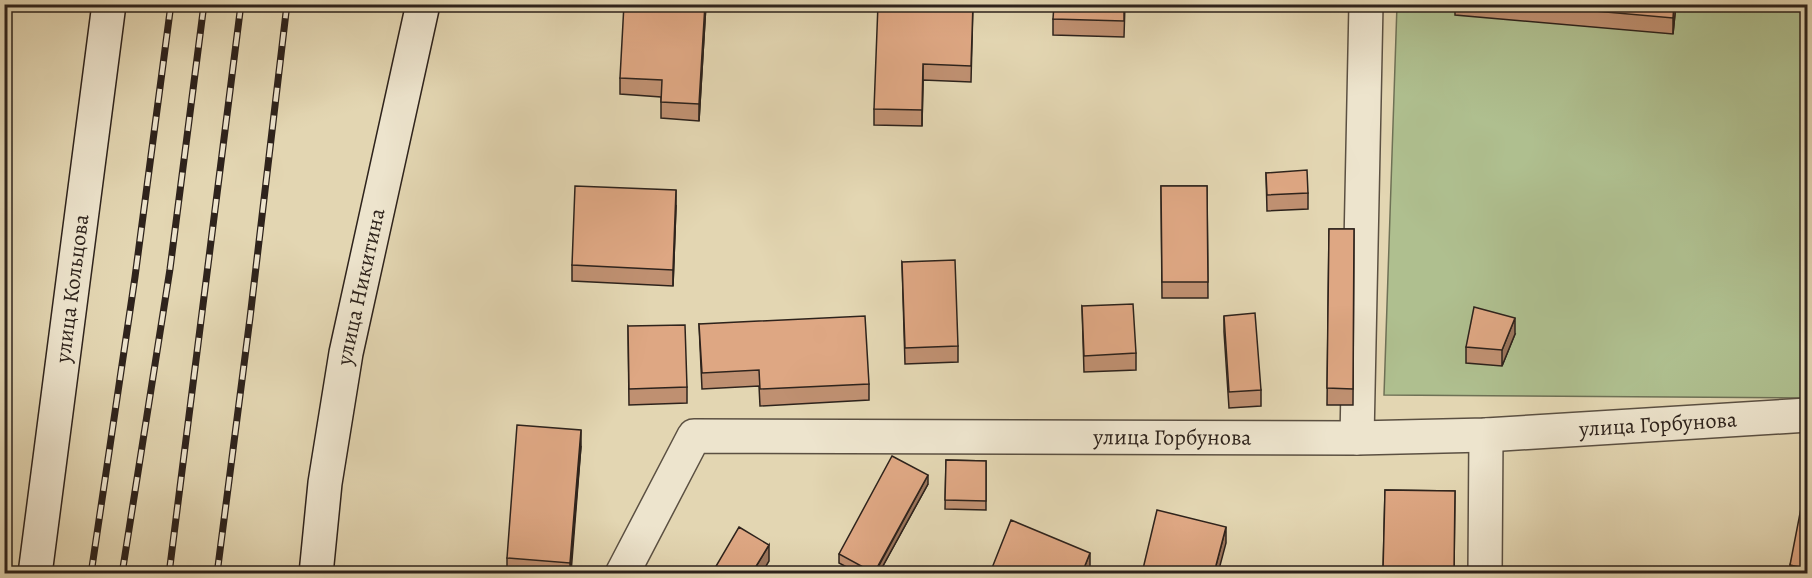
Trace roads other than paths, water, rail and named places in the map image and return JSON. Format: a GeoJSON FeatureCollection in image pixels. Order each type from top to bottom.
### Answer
{"type":"FeatureCollection","features":[{"type":"Feature","properties":{"kind":"street","name":"улица Кольцова"},"geometry":{"type":"LineString","coordinates":[[36,573],[109,4]]}},
{"type":"Feature","properties":{"kind":"street","name":"улица Никитина"},"geometry":{"type":"LineString","coordinates":[[316,573],[325,483],[346,353],[423,4]]}},
{"type":"Feature","properties":{"kind":"street"},"geometry":{"type":"LineString","coordinates":[[1357,438],[1366,4]]}},
{"type":"Feature","properties":{"kind":"street","name":"улица Горбунова"},"geometry":{"type":"LineString","coordinates":[[622,573],[694,436],[1357,438],[1486,435],[1808,415]]}},
{"type":"Feature","properties":{"kind":"street"},"geometry":{"type":"LineString","coordinates":[[1485,573],[1486,435]]}},
{"type":"Feature","properties":{"kind":"railway"},"geometry":{"type":"LineString","coordinates":[[91,574],[135,277],[171,4]]}},
{"type":"Feature","properties":{"kind":"railway"},"geometry":{"type":"LineString","coordinates":[[122,574],[170,269],[204,4]]}},
{"type":"Feature","properties":{"kind":"railway"},"geometry":{"type":"LineString","coordinates":[[169,574],[241,4]]}},
{"type":"Feature","properties":{"kind":"railway"},"geometry":{"type":"LineString","coordinates":[[217,574],[287,4]]}}]}
